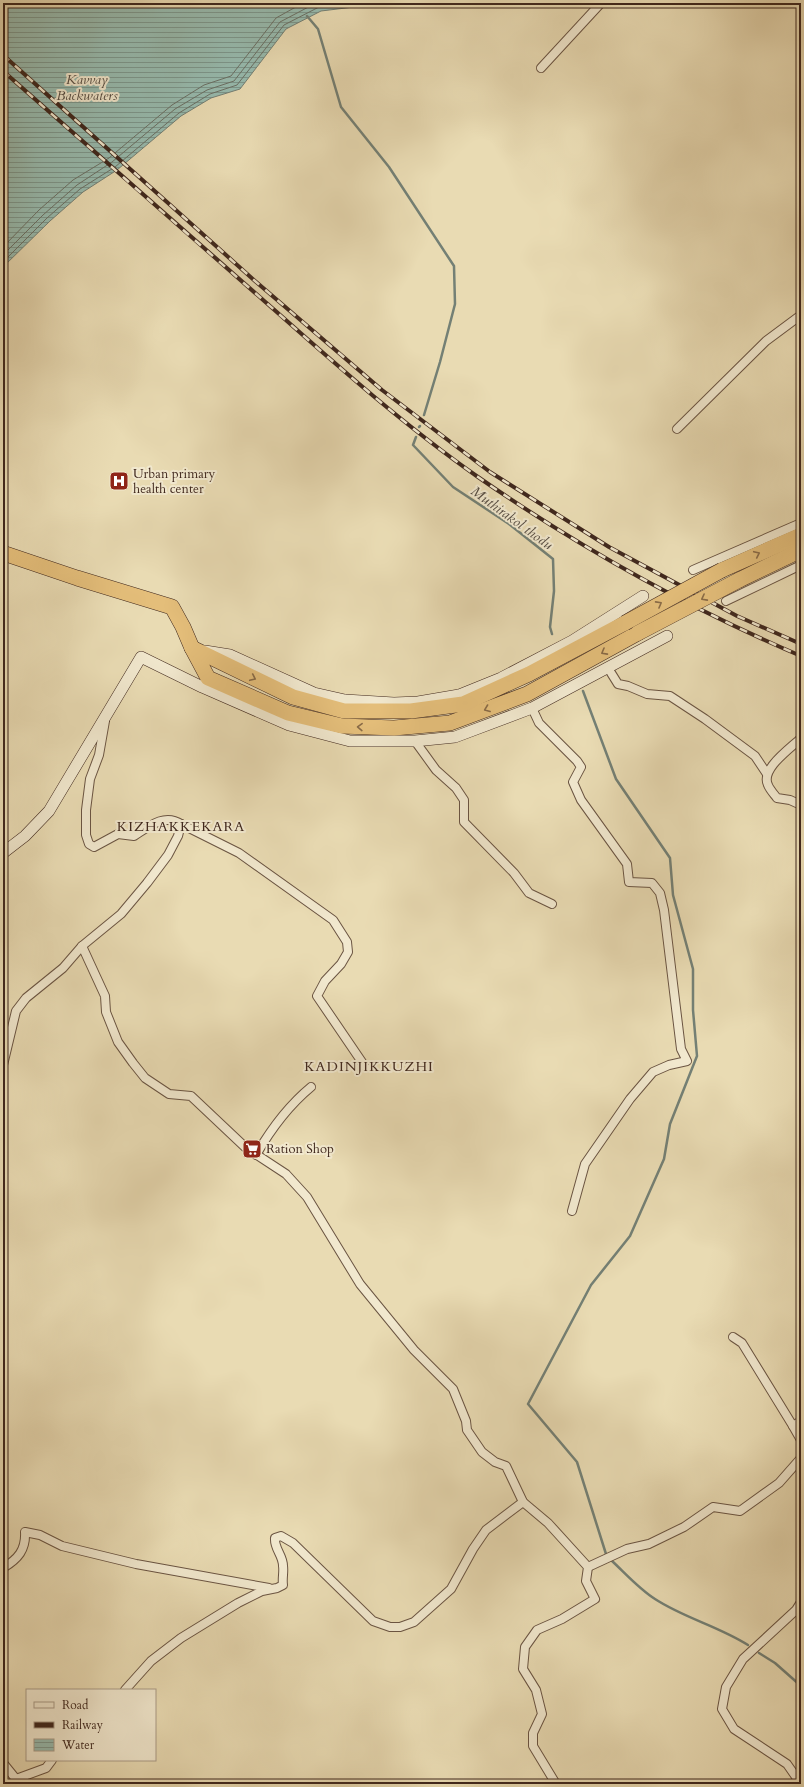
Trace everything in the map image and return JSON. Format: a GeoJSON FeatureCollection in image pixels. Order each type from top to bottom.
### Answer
{"type":"FeatureCollection","features":[{"type":"Feature","properties":{"kind":"highway"},"geometry":{"type":"LineString","coordinates":[[192,648],[293,697],[344,711],[411,711],[463,704],[529,674],[722,570],[801,535]]}},
{"type":"Feature","properties":{"kind":"highway"},"geometry":{"type":"LineString","coordinates":[[3,553],[77,578],[172,607],[208,678],[288,714],[342,726],[394,728],[450,723],[527,694],[739,580],[801,550]]}},
{"type":"Feature","properties":{"kind":"street"},"geometry":{"type":"LineString","coordinates":[[541,68],[601,3]]}},
{"type":"Feature","properties":{"kind":"street"},"geometry":{"type":"LineString","coordinates":[[677,429],[766,341],[801,315]]}},
{"type":"Feature","properties":{"kind":"street"},"geometry":{"type":"LineString","coordinates":[[694,570],[801,523]]}},
{"type":"Feature","properties":{"kind":"street"},"geometry":{"type":"LineString","coordinates":[[726,601],[801,565]]}},
{"type":"Feature","properties":{"kind":"street"},"geometry":{"type":"LineString","coordinates":[[192,648],[230,655],[314,693],[345,700],[394,703],[418,702],[459,695],[501,678],[572,641],[643,596]]}},
{"type":"Feature","properties":{"kind":"street"},"geometry":{"type":"LineString","coordinates":[[3,853],[25,836],[48,811],[83,752],[105,719],[141,657],[202,687],[289,725],[350,741],[415,741],[455,737],[532,708],[667,636]]}},
{"type":"Feature","properties":{"kind":"street"},"geometry":{"type":"LineString","coordinates":[[608,668],[618,684],[628,686],[647,694],[670,696],[706,719],[755,756],[766,770],[767,784],[777,798],[790,800],[801,806]]}},
{"type":"Feature","properties":{"kind":"street"},"geometry":{"type":"LineString","coordinates":[[532,708],[539,723],[581,767],[573,782],[581,800],[627,864],[629,882],[652,883],[660,893],[664,910],[681,1048],[687,1061],[653,1072],[630,1099],[585,1164],[572,1212]]}},
{"type":"Feature","properties":{"kind":"street"},"geometry":{"type":"LineString","coordinates":[[105,719],[99,755],[90,779],[86,810],[86,835],[89,844],[94,847],[118,834],[134,836],[155,822],[171,820],[239,853],[333,920],[346,942],[348,952],[341,964],[325,981],[318,996],[366,1068]]}},
{"type":"Feature","properties":{"kind":"street"},"geometry":{"type":"LineString","coordinates":[[766,770],[801,738]]}},
{"type":"Feature","properties":{"kind":"street"},"geometry":{"type":"LineString","coordinates":[[415,741],[436,770],[456,788],[464,800],[464,822],[514,873],[529,893],[552,904]]}},
{"type":"Feature","properties":{"kind":"street"},"geometry":{"type":"LineString","coordinates":[[3,1065],[16,1011],[26,998],[63,968],[82,946],[121,914],[168,855],[178,836],[181,824]]}},
{"type":"Feature","properties":{"kind":"street"},"geometry":{"type":"LineString","coordinates":[[82,946],[105,996],[106,1012],[118,1042],[146,1078],[169,1094],[191,1096],[245,1147],[286,1174],[308,1197],[360,1284],[414,1350],[453,1389],[466,1421],[467,1430],[482,1452],[495,1462],[506,1466],[523,1502],[548,1523],[588,1567]]}},
{"type":"Feature","properties":{"kind":"street"},"geometry":{"type":"LineString","coordinates":[[256,1154],[288,1107],[311,1087]]}},
{"type":"Feature","properties":{"kind":"street"},"geometry":{"type":"LineString","coordinates":[[733,1337],[742,1343],[801,1440]]}},
{"type":"Feature","properties":{"kind":"street"},"geometry":{"type":"LineString","coordinates":[[793,1426],[801,1421]]}},
{"type":"Feature","properties":{"kind":"street"},"geometry":{"type":"LineString","coordinates":[[588,1567],[627,1549],[649,1544],[684,1527],[713,1507],[740,1511],[779,1483],[801,1458]]}},
{"type":"Feature","properties":{"kind":"street"},"geometry":{"type":"LineString","coordinates":[[3,1568],[18,1558],[25,1542],[25,1532],[40,1535],[62,1546],[136,1564],[277,1588],[282,1585],[284,1566],[281,1554],[275,1545],[275,1538],[281,1536],[293,1543],[373,1621],[390,1627],[414,1622],[451,1589],[473,1549],[486,1530],[523,1502]]}},
{"type":"Feature","properties":{"kind":"street"},"geometry":{"type":"LineString","coordinates":[[556,1784],[533,1746],[533,1733],[542,1714],[536,1690],[523,1669],[525,1648],[537,1630],[562,1619],[595,1599],[586,1581],[588,1567]]}},
{"type":"Feature","properties":{"kind":"street"},"geometry":{"type":"LineString","coordinates":[[126,1689],[151,1661],[181,1638],[238,1603],[270,1588]]}},
{"type":"Feature","properties":{"kind":"street"},"geometry":{"type":"LineString","coordinates":[[801,1602],[796,1610],[743,1659],[726,1687],[722,1709],[734,1730],[786,1764],[801,1784]]}},
{"type":"Feature","properties":{"kind":"street"},"geometry":{"type":"LineString","coordinates":[[3,1763],[16,1779],[46,1768],[51,1761]]}},
{"type":"Feature","properties":{"kind":"water","name":"Kavvay Backwaters"},"geometry":{"type":"Polygon","coordinates":[[[3,3],[374,3],[321,11],[286,29],[240,89],[211,98],[181,116],[117,170],[83,192],[50,221],[3,267],[3,3]]]}},
{"type":"Feature","properties":{"kind":"waterway"},"geometry":{"type":"LineString","coordinates":[[307,16],[318,29],[341,107],[389,167],[454,266],[455,304],[424,415]]}},
{"type":"Feature","properties":{"kind":"waterway","name":"Muthirakol thodu"},"geometry":{"type":"LineString","coordinates":[[416,437],[413,445],[453,487],[509,524],[553,559],[554,591],[550,627],[552,634]]}},
{"type":"Feature","properties":{"kind":"waterway"},"geometry":{"type":"LineString","coordinates":[[583,691],[616,779],[670,858],[673,895],[693,969],[693,1010],[697,1056],[670,1124],[664,1159],[630,1236],[591,1285],[528,1404],[577,1462],[606,1554]]}},
{"type":"Feature","properties":{"kind":"waterway"},"geometry":{"type":"LineString","coordinates":[[611,1560],[638,1586],[666,1606],[725,1632],[748,1645]]}},
{"type":"Feature","properties":{"kind":"waterway"},"geometry":{"type":"LineString","coordinates":[[759,1653],[775,1663],[801,1686]]}},
{"type":"Feature","properties":{"kind":"railway"},"geometry":{"type":"LineString","coordinates":[[3,55],[255,281],[382,390],[490,472],[609,547],[737,616],[801,644]]}},
{"type":"Feature","properties":{"kind":"railway"},"geometry":{"type":"LineString","coordinates":[[3,71],[341,368],[394,413],[449,456],[516,503],[555,528],[635,575],[717,618],[801,656]]}},
{"type":"Feature","properties":{"kind":"place","name":"Urban primary health center"},"geometry":{"type":"Point","coordinates":[119,481]}},
{"type":"Feature","properties":{"kind":"place","name":"Ration Shop"},"geometry":{"type":"Point","coordinates":[252,1149]}},
{"type":"Feature","properties":{"kind":"district","name":"KIZHAKKEKARA"},"geometry":{"type":"Point","coordinates":[181,826]}},
{"type":"Feature","properties":{"kind":"district","name":"KADINJIKKUZHI"},"geometry":{"type":"Point","coordinates":[369,1066]}}]}
